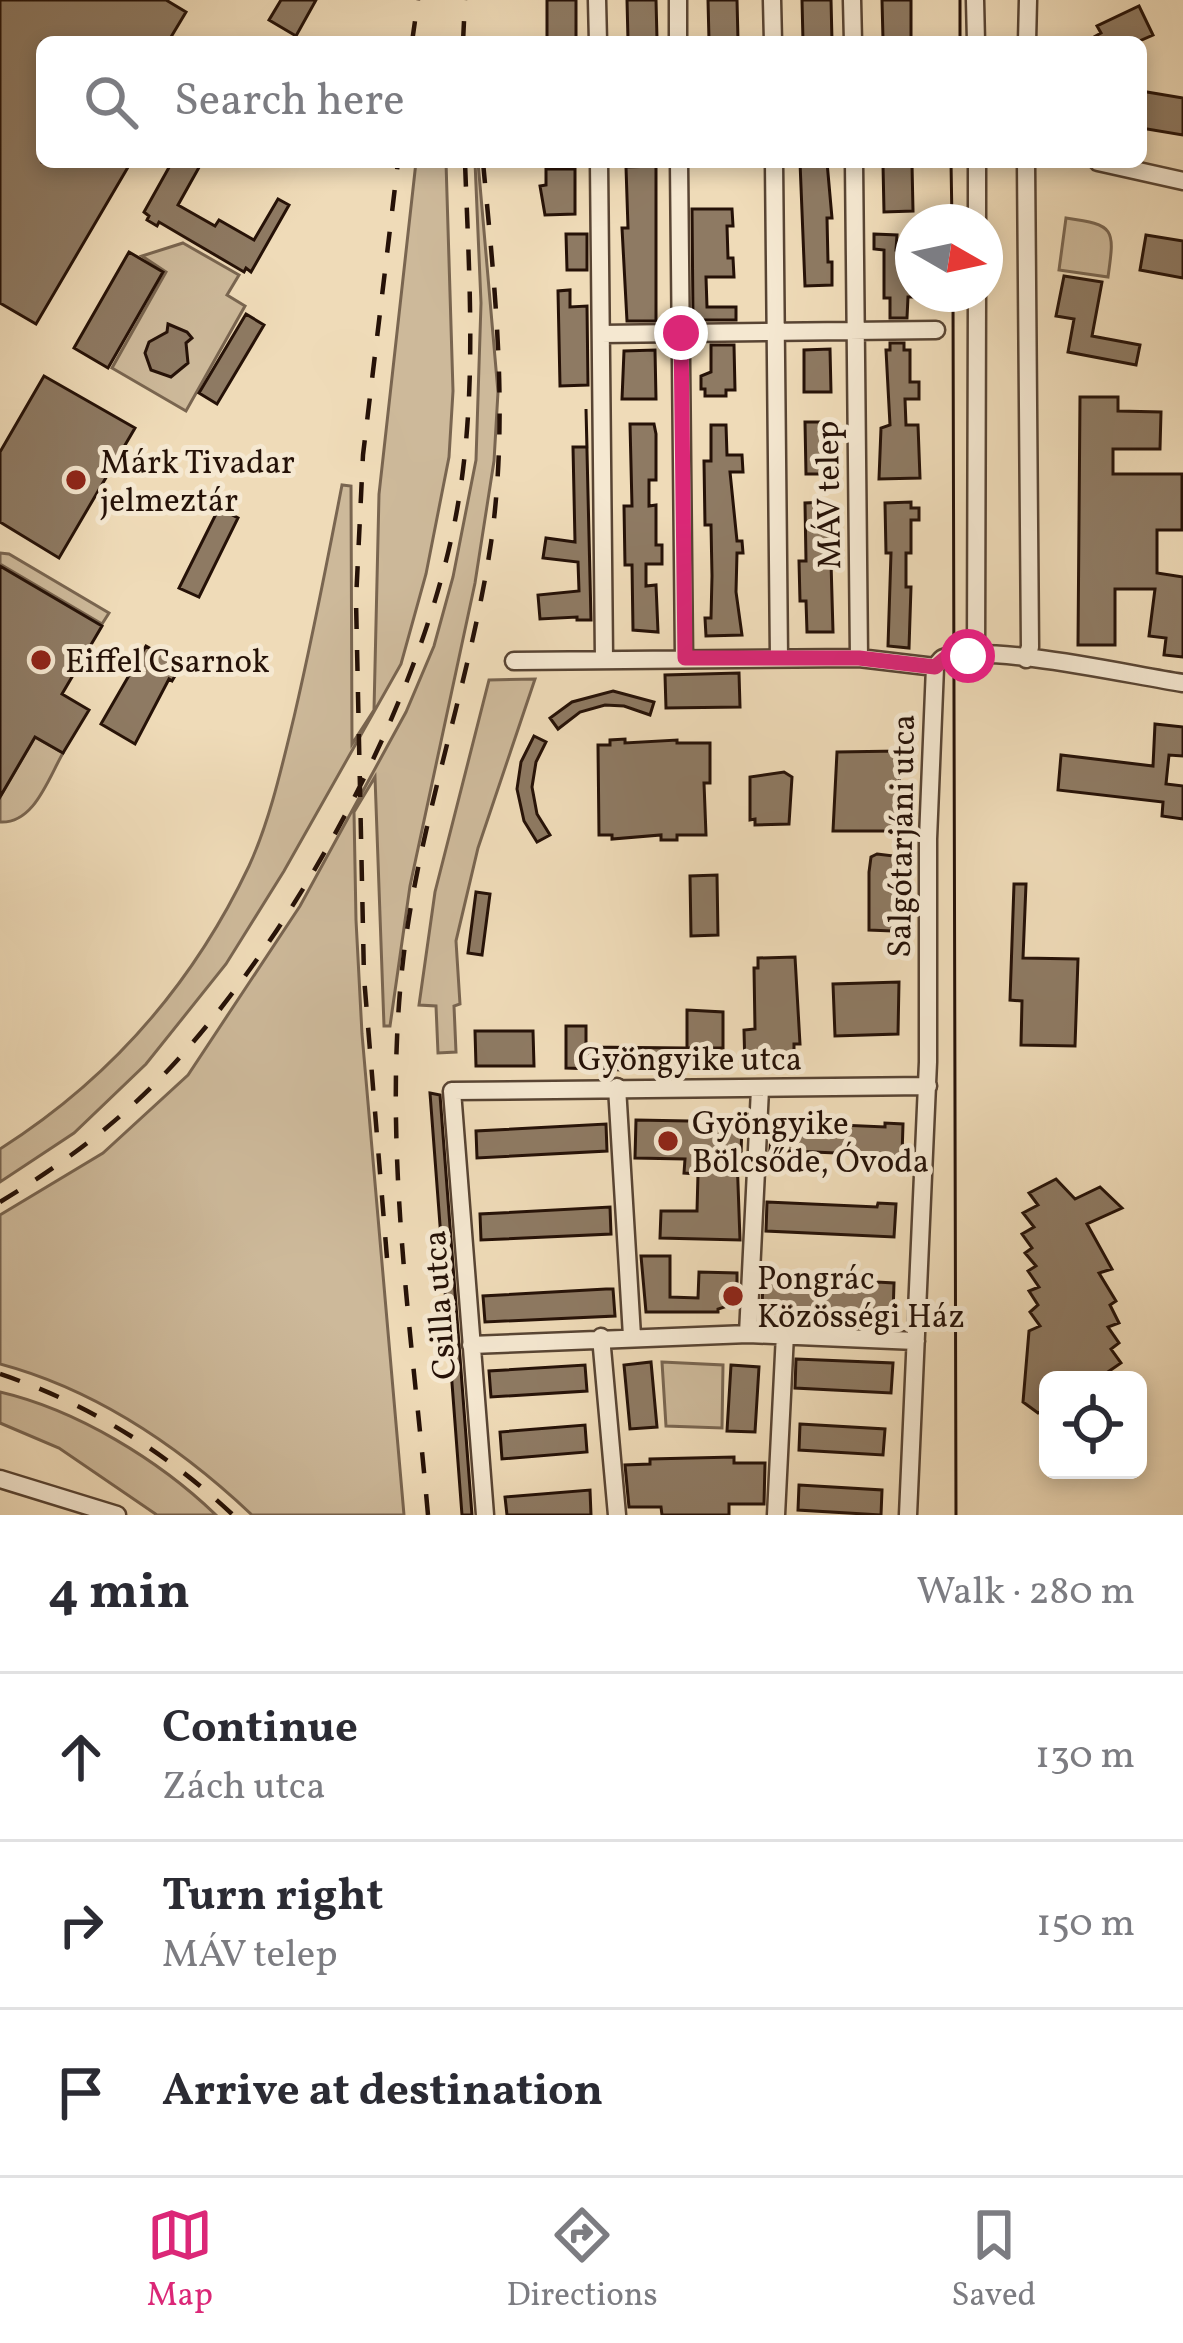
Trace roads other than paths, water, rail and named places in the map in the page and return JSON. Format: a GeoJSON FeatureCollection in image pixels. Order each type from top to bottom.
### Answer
{"type":"FeatureCollection","features":[{"type":"Feature","properties":{"kind":"street"},"geometry":{"type":"LineString","coordinates":[[597,0],[598,36]]}},
{"type":"Feature","properties":{"kind":"street"},"geometry":{"type":"LineString","coordinates":[[678,0],[678,36]]}},
{"type":"Feature","properties":{"kind":"street"},"geometry":{"type":"LineString","coordinates":[[772,0],[773,36]]}},
{"type":"Feature","properties":{"kind":"street"},"geometry":{"type":"LineString","coordinates":[[852,0],[853,36]]}},
{"type":"Feature","properties":{"kind":"street"},"geometry":{"type":"LineString","coordinates":[[975,0],[976,36]]}},
{"type":"Feature","properties":{"kind":"street"},"geometry":{"type":"LineString","coordinates":[[1027,36],[1028,0]]}},
{"type":"Feature","properties":{"kind":"street"},"geometry":{"type":"LineString","coordinates":[[599,168],[604,658]]}},
{"type":"Feature","properties":{"kind":"street"},"geometry":{"type":"LineString","coordinates":[[679,168],[685,658]]}},
{"type":"Feature","properties":{"kind":"street","name":"MÁV telep"},"geometry":{"type":"LineString","coordinates":[[774,168],[779,658]]}},
{"type":"Feature","properties":{"kind":"street","name":"MÁV telep"},"geometry":{"type":"LineString","coordinates":[[854,168],[859,658]]}},
{"type":"Feature","properties":{"kind":"street"},"geometry":{"type":"LineString","coordinates":[[977,168],[977,204]]}},
{"type":"Feature","properties":{"kind":"street"},"geometry":{"type":"LineString","coordinates":[[1026,168],[1030,647],[1026,659]]}},
{"type":"Feature","properties":{"kind":"street"},"geometry":{"type":"LineString","coordinates":[[1125,168],[1183,181]]}},
{"type":"Feature","properties":{"kind":"street"},"geometry":{"type":"LineString","coordinates":[[976,656],[977,312]]}},
{"type":"Feature","properties":{"kind":"street"},"geometry":{"type":"LineString","coordinates":[[601,334],[936,330]]}},
{"type":"Feature","properties":{"kind":"street","name":"Salgótarjáni utca"},"geometry":{"type":"LineString","coordinates":[[908,1515],[928,1086],[928,839],[935,667],[948,656],[1026,659],[1183,683]]}},
{"type":"Feature","properties":{"kind":"street"},"geometry":{"type":"LineString","coordinates":[[514,661],[859,658],[935,667]]}},
{"type":"Feature","properties":{"kind":"street","name":"Gyöngyike utca"},"geometry":{"type":"LineString","coordinates":[[452,1090],[928,1086]]}},
{"type":"Feature","properties":{"kind":"street"},"geometry":{"type":"LineString","coordinates":[[617,1087],[632,1336]]}},
{"type":"Feature","properties":{"kind":"street"},"geometry":{"type":"LineString","coordinates":[[748,1334],[760,1089]]}},
{"type":"Feature","properties":{"kind":"street","name":"Csilla utca"},"geometry":{"type":"LineString","coordinates":[[452,1090],[485,1515]]}},
{"type":"Feature","properties":{"kind":"street"},"geometry":{"type":"LineString","coordinates":[[471,1345],[748,1334],[916,1341]]}},
{"type":"Feature","properties":{"kind":"street"},"geometry":{"type":"LineString","coordinates":[[776,1515],[785,1334]]}},
{"type":"Feature","properties":{"kind":"street"},"geometry":{"type":"LineString","coordinates":[[601,1337],[616,1515]]}},
{"type":"Feature","properties":{"kind":"street"},"geometry":{"type":"LineString","coordinates":[[0,1479],[117,1515]]}},
{"type":"Feature","properties":{"kind":"tram line"},"geometry":{"type":"LineString","coordinates":[[960,0],[960,36]]}},
{"type":"Feature","properties":{"kind":"tram line"},"geometry":{"type":"LineString","coordinates":[[951,168],[952,204]]}},
{"type":"Feature","properties":{"kind":"tram line"},"geometry":{"type":"LineString","coordinates":[[953,312],[956,1515]]}},
{"type":"Feature","properties":{"kind":"railway"},"geometry":{"type":"LineString","coordinates":[[413,36],[418,0]]}},
{"type":"Feature","properties":{"kind":"railway"},"geometry":{"type":"LineString","coordinates":[[463,36],[465,0]]}},
{"type":"Feature","properties":{"kind":"railway"},"geometry":{"type":"LineString","coordinates":[[387,1258],[364,977],[356,600],[363,455],[397,168]]}},
{"type":"Feature","properties":{"kind":"railway"},"geometry":{"type":"LineString","coordinates":[[0,1202],[69,1157],[132,1106],[219,1010],[311,875],[389,724],[420,647],[443,571],[465,456],[470,372],[465,168]]}},
{"type":"Feature","properties":{"kind":"railway"},"geometry":{"type":"LineString","coordinates":[[428,1515],[397,1169],[397,1030],[411,908],[482,596],[496,495],[500,400],[484,168]]}},
{"type":"Feature","properties":{"kind":"railway"},"geometry":{"type":"LineString","coordinates":[[0,1374],[64,1399],[124,1432],[181,1470],[233,1515]]}},
{"type":"Feature","properties":{"kind":"place","name":"Márk Tivadar jelmeztár"},"geometry":{"type":"Point","coordinates":[76,480]}},
{"type":"Feature","properties":{"kind":"place","name":"Eiffel Csarnok"},"geometry":{"type":"Point","coordinates":[41,660]}},
{"type":"Feature","properties":{"kind":"place","name":"Gyöngyike Bölcsőde, Óvoda"},"geometry":{"type":"Point","coordinates":[668,1141]}},
{"type":"Feature","properties":{"kind":"place","name":"Pongrác Közösségi Ház"},"geometry":{"type":"Point","coordinates":[733,1296]}}]}
